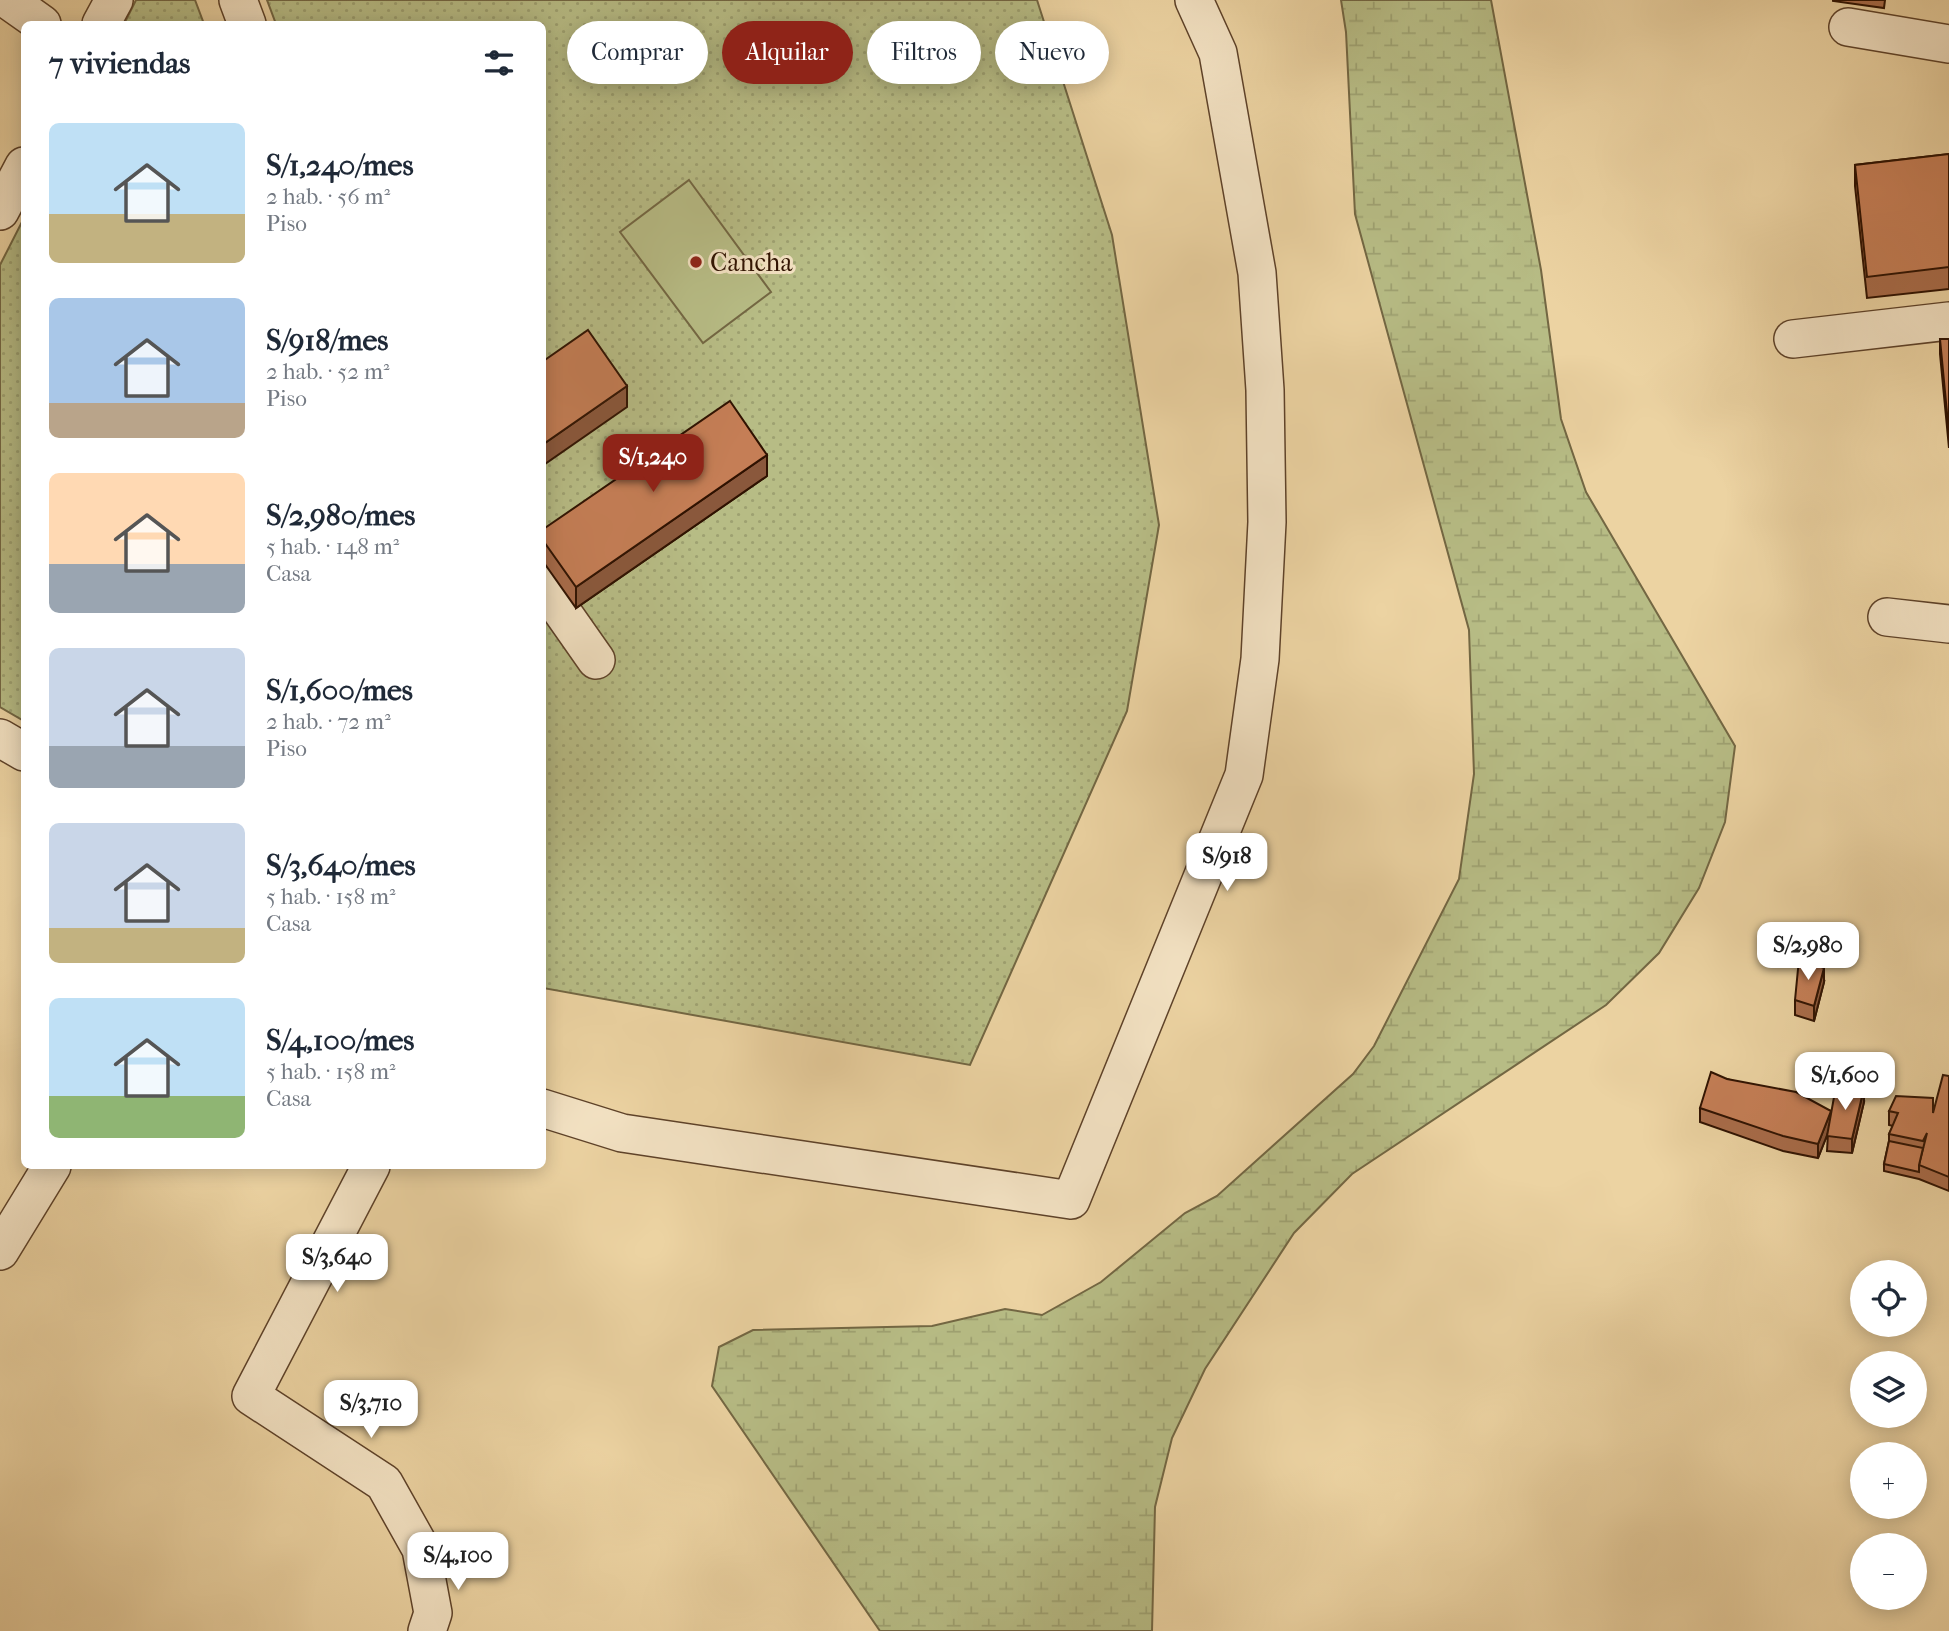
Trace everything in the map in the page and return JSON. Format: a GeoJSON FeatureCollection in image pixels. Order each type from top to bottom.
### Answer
{"type":"FeatureCollection","features":[{"type":"Feature","properties":{"kind":"street"},"geometry":{"type":"LineString","coordinates":[[8,0],[38,21]]}},
{"type":"Feature","properties":{"kind":"street"},"geometry":{"type":"LineString","coordinates":[[103,21],[114,0]]}},
{"type":"Feature","properties":{"kind":"street"},"geometry":{"type":"LineString","coordinates":[[238,0],[246,21]]}},
{"type":"Feature","properties":{"kind":"street"},"geometry":{"type":"LineString","coordinates":[[546,1109],[622,1133],[1071,1200],[1244,775],[1260,659],[1267,522],[1265,390],[1257,273],[1219,53],[1194,0]]}},
{"type":"Feature","properties":{"kind":"street"},"geometry":{"type":"LineString","coordinates":[[1848,27],[1949,44]]}},
{"type":"Feature","properties":{"kind":"street"},"geometry":{"type":"LineString","coordinates":[[0,211],[21,172]]}},
{"type":"Feature","properties":{"kind":"street"},"geometry":{"type":"LineString","coordinates":[[1793,339],[1949,321]]}},
{"type":"Feature","properties":{"kind":"street"},"geometry":{"type":"LineString","coordinates":[[546,589],[596,660]]}},
{"type":"Feature","properties":{"kind":"street"},"geometry":{"type":"LineString","coordinates":[[1887,617],[1949,624]]}},
{"type":"Feature","properties":{"kind":"street"},"geometry":{"type":"LineString","coordinates":[[0,738],[21,750]]}},
{"type":"Feature","properties":{"kind":"street"},"geometry":{"type":"LineString","coordinates":[[0,1251],[49,1169]]}},
{"type":"Feature","properties":{"kind":"street"},"geometry":{"type":"LineString","coordinates":[[370,1169],[251,1396],[384,1483],[421,1549],[433,1613],[427,1631]]}},
{"type":"Feature","properties":{"kind":"green space"},"geometry":{"type":"Polygon","coordinates":[[[136,0],[195,0],[203,21],[126,21],[136,0]]]}},
{"type":"Feature","properties":{"kind":"green space"},"geometry":{"type":"Polygon","coordinates":[[[267,0],[1037,0],[1044,21],[995,21],[995,84],[1064,84],[1112,235],[1159,525],[1127,711],[970,1065],[546,989],[546,21],[275,21],[267,0]]]}},
{"type":"Feature","properties":{"kind":"green space"},"geometry":{"type":"Polygon","coordinates":[[[1341,0],[1491,0],[1541,270],[1561,419],[1586,492],[1735,746],[1725,822],[1699,888],[1659,953],[1606,1005],[1352,1174],[1294,1233],[1205,1369],[1172,1438],[1155,1507],[1152,1631],[880,1631],[712,1386],[719,1347],[753,1330],[932,1326],[1005,1309],[1042,1315],[1101,1282],[1185,1213],[1217,1196],[1353,1074],[1374,1046],[1459,879],[1474,774],[1469,630],[1355,214],[1346,32],[1341,0]]]}},
{"type":"Feature","properties":{"kind":"green space","name":"Cancha"},"geometry":{"type":"Polygon","coordinates":[[[689,180],[771,292],[703,343],[620,232],[689,180]]]}},
{"type":"Feature","properties":{"kind":"green space"},"geometry":{"type":"Polygon","coordinates":[[[21,224],[21,719],[0,707],[0,265],[21,224]]]}},
{"type":"Feature","properties":{"kind":"building"},"geometry":{"type":"Polygon","coordinates":[[[1949,154],[1949,267],[1867,277],[1855,165],[1949,154]]]}},
{"type":"Feature","properties":{"kind":"building"},"geometry":{"type":"Polygon","coordinates":[[[588,330],[627,386],[546,442],[546,359],[588,330]]]}},
{"type":"Feature","properties":{"kind":"building"},"geometry":{"type":"Polygon","coordinates":[[[1940,339],[1949,339],[1949,434],[1940,339]]]}},
{"type":"Feature","properties":{"kind":"building"},"geometry":{"type":"Polygon","coordinates":[[[730,401],[767,455],[576,587],[546,545],[546,527],[730,401]]]}},
{"type":"Feature","properties":{"kind":"building"},"geometry":{"type":"Polygon","coordinates":[[[1799,959],[1824,968],[1814,1006],[1795,1000],[1799,959]]]}},
{"type":"Feature","properties":{"kind":"building"},"geometry":{"type":"Polygon","coordinates":[[[1711,1072],[1727,1079],[1796,1092],[1831,1111],[1818,1144],[1783,1136],[1700,1108],[1711,1072]]]}},
{"type":"Feature","properties":{"kind":"building"},"geometry":{"type":"Polygon","coordinates":[[[1943,1075],[1949,1076],[1949,1177],[1919,1165],[1927,1133],[1923,1141],[1889,1134],[1898,1113],[1889,1111],[1896,1096],[1933,1098],[1933,1113],[1943,1075]]]}},
{"type":"Feature","properties":{"kind":"building"},"geometry":{"type":"Polygon","coordinates":[[[1836,1086],[1864,1088],[1852,1139],[1827,1136],[1836,1086]]]}},
{"type":"Feature","properties":{"kind":"building"},"geometry":{"type":"Polygon","coordinates":[[[1889,1141],[1923,1148],[1919,1172],[1884,1164],[1889,1141]]]}},
{"type":"Feature","properties":{"kind":"place","name":"Cancha"},"geometry":{"type":"Point","coordinates":[696,262]}}]}
